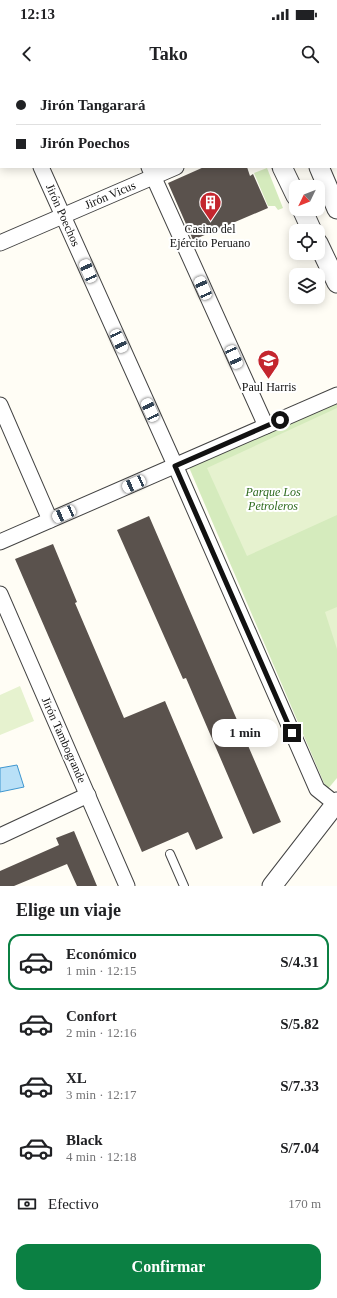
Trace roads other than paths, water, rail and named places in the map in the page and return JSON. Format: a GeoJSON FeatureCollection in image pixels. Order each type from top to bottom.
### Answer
{"type":"FeatureCollection","features":[{"type":"Feature","properties":{"kind":"street","name":"Jirón Poechos"},"geometry":{"type":"LineString","coordinates":[[41,168],[175,466],[317,789],[337,803]]}},
{"type":"Feature","properties":{"kind":"street","name":"Jirón Vicus"},"geometry":{"type":"LineString","coordinates":[[0,243],[63,216],[151,172],[171,168]]}},
{"type":"Feature","properties":{"kind":"street"},"geometry":{"type":"LineString","coordinates":[[282,168],[289,182]]}},
{"type":"Feature","properties":{"kind":"street"},"geometry":{"type":"LineString","coordinates":[[319,168],[337,209]]}},
{"type":"Feature","properties":{"kind":"street"},"geometry":{"type":"LineString","coordinates":[[151,172],[266,426]]}},
{"type":"Feature","properties":{"kind":"street"},"geometry":{"type":"LineString","coordinates":[[325,258],[337,283]]}},
{"type":"Feature","properties":{"kind":"street"},"geometry":{"type":"LineString","coordinates":[[0,542],[337,394]]}},
{"type":"Feature","properties":{"kind":"street"},"geometry":{"type":"LineString","coordinates":[[0,405],[50,520]]}},
{"type":"Feature","properties":{"kind":"street","name":"Jirón Tambogrande"},"geometry":{"type":"LineString","coordinates":[[0,594],[127,886]]}},
{"type":"Feature","properties":{"kind":"street"},"geometry":{"type":"LineString","coordinates":[[0,836],[88,795]]}},
{"type":"Feature","properties":{"kind":"street"},"geometry":{"type":"LineString","coordinates":[[272,886],[337,803]]}},
{"type":"Feature","properties":{"kind":"lane"},"geometry":{"type":"LineString","coordinates":[[170,854],[184,886]]}},
{"type":"Feature","properties":{"kind":"water"},"geometry":{"type":"Polygon","coordinates":[[[17,765],[24,787],[0,792],[0,768],[17,765]]]}},
{"type":"Feature","properties":{"kind":"place","name":"Casino del Ejército Peruano"},"geometry":{"type":"Point","coordinates":[210,222]}},
{"type":"Feature","properties":{"kind":"place","name":"Paul Harris"},"geometry":{"type":"Point","coordinates":[269,380]}},
{"type":"Feature","properties":{"kind":"park label","name":"Parque Los Petroleros"},"geometry":{"type":"Point","coordinates":[273,499]}}]}
